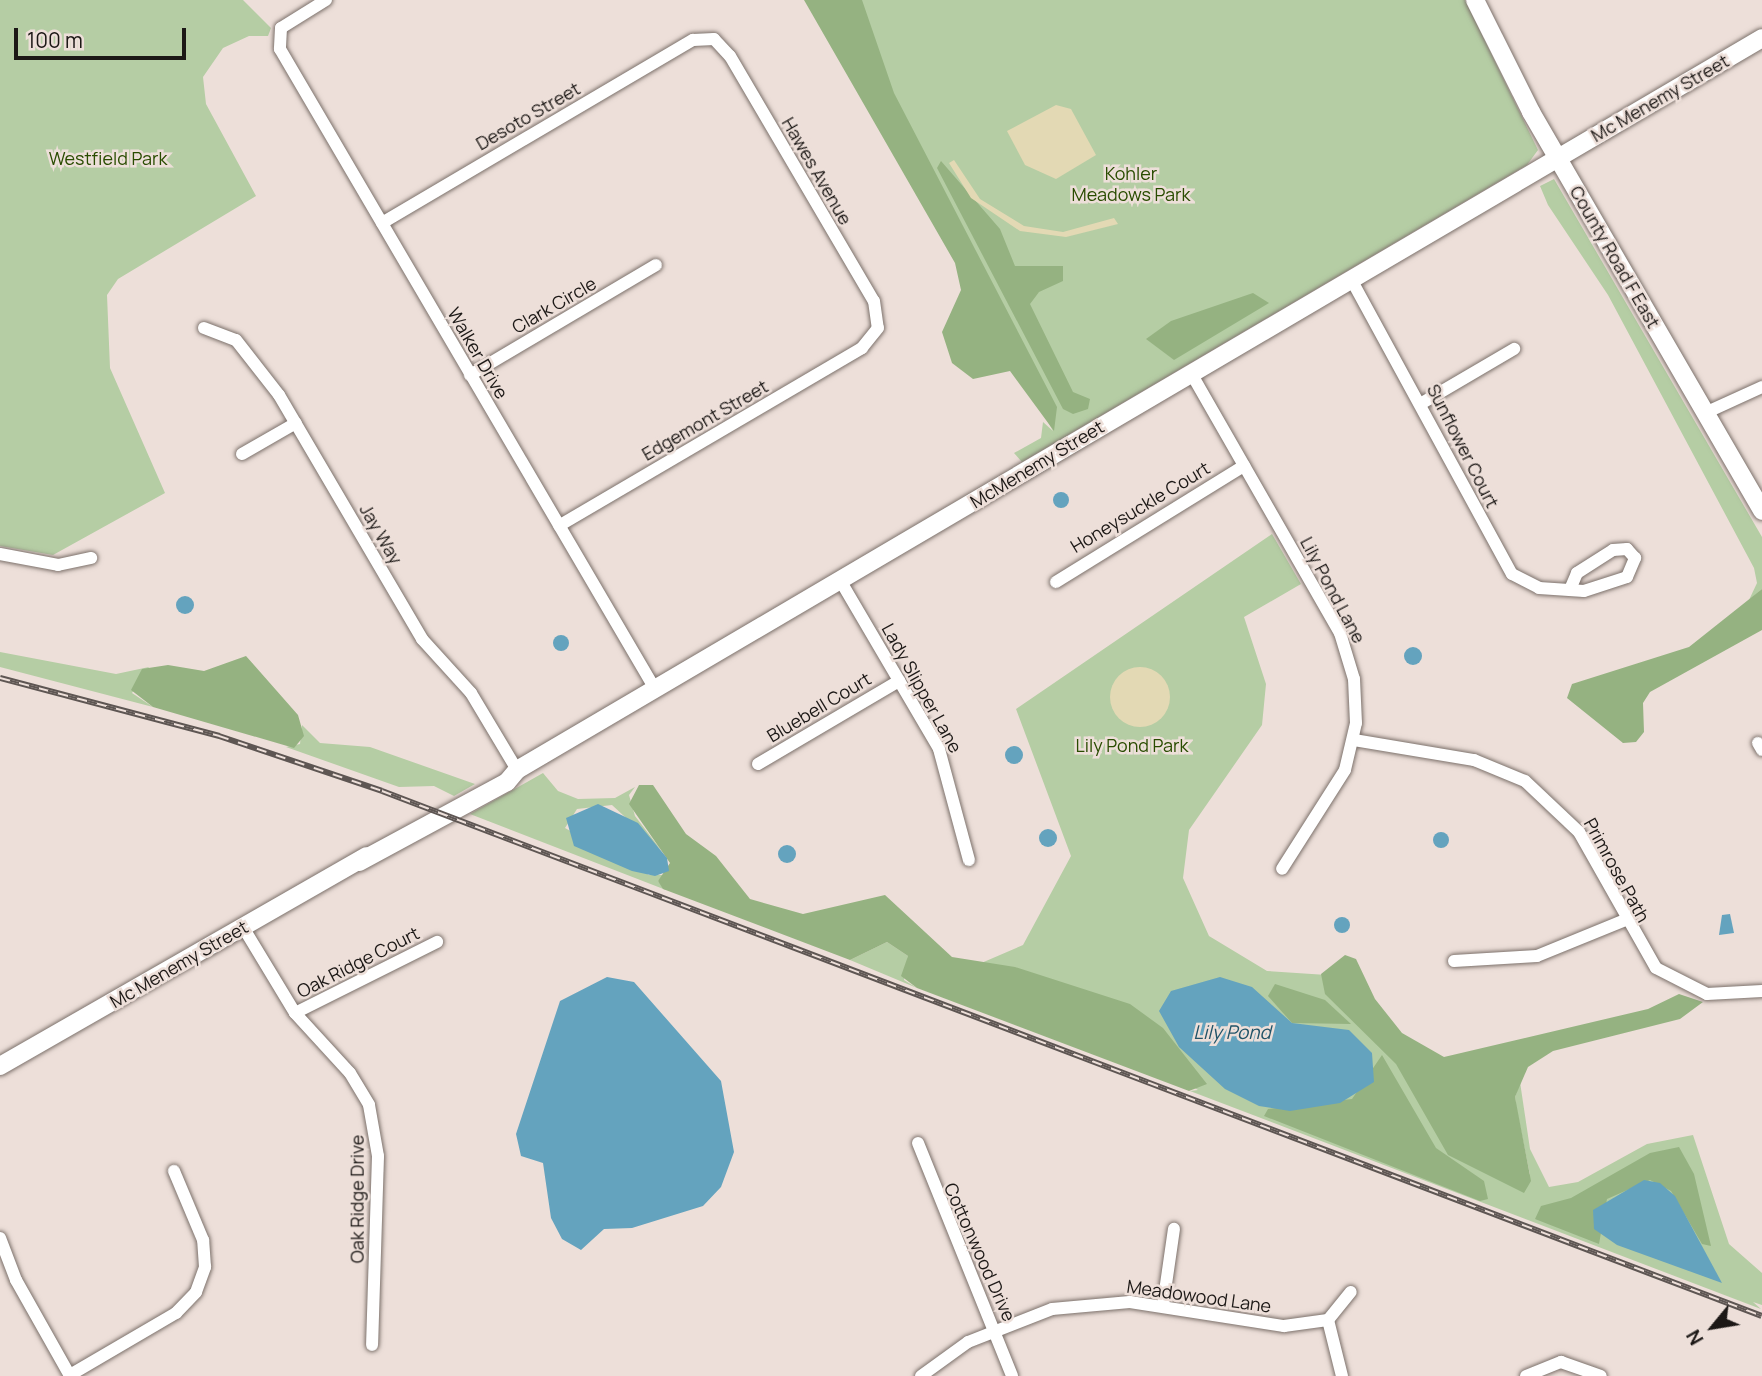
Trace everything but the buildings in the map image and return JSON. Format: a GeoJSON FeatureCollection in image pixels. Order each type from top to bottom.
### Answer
{"type":"FeatureCollection","features":[{"type":"Feature","properties":{"kind":"street","name":"Walker Drive"},"geometry":{"type":"LineString","coordinates":[[326,0],[277,34],[279,49],[655,689]]}},
{"type":"Feature","properties":{"kind":"street","name":"County Road F East"},"geometry":{"type":"LineString","coordinates":[[1475,0],[1558,158],[1762,511]]}},
{"type":"Feature","properties":{"kind":"street","name":"Hawes Avenue"},"geometry":{"type":"LineString","coordinates":[[693,40],[710,38],[726,49],[874,302],[879,325],[868,344]]}},
{"type":"Feature","properties":{"kind":"street","name":"Mc Menemy Street"},"geometry":{"type":"LineString","coordinates":[[1558,158],[1762,38]]}},
{"type":"Feature","properties":{"kind":"street","name":"Desoto Street"},"geometry":{"type":"LineString","coordinates":[[382,223],[693,40]]}},
{"type":"Feature","properties":{"kind":"street","name":"McMenemy Street"},"geometry":{"type":"LineString","coordinates":[[359,862],[502,773],[517,770],[1558,158]]}},
{"type":"Feature","properties":{"kind":"street","name":"Clark Circle"},"geometry":{"type":"LineString","coordinates":[[470,375],[656,265]]}},
{"type":"Feature","properties":{"kind":"street","name":"Sunflower Court"},"geometry":{"type":"LineString","coordinates":[[1350,279],[1422,403],[1508,570],[1539,589],[1571,587],[1587,591],[1627,577],[1635,558],[1624,548],[1613,550],[1577,573],[1571,587]]}},
{"type":"Feature","properties":{"kind":"street","name":"Jay Way"},"geometry":{"type":"LineString","coordinates":[[204,328],[237,342],[296,423],[425,643],[469,690],[517,770]]}},
{"type":"Feature","properties":{"kind":"street","name":"Edgemont Street"},"geometry":{"type":"LineString","coordinates":[[559,526],[868,344]]}},
{"type":"Feature","properties":{"kind":"street"},"geometry":{"type":"LineString","coordinates":[[1422,403],[1514,349]]}},
{"type":"Feature","properties":{"kind":"street","name":"Lily Pond Lane"},"geometry":{"type":"LineString","coordinates":[[1191,373],[1343,640],[1355,687],[1354,740],[1336,788],[1282,869]]}},
{"type":"Feature","properties":{"kind":"street"},"geometry":{"type":"LineString","coordinates":[[1705,413],[1762,387]]}},
{"type":"Feature","properties":{"kind":"street"},"geometry":{"type":"LineString","coordinates":[[242,454],[296,423]]}},
{"type":"Feature","properties":{"kind":"street","name":"Honeysuckle Court"},"geometry":{"type":"LineString","coordinates":[[1056,582],[1244,466]]}},
{"type":"Feature","properties":{"kind":"street"},"geometry":{"type":"LineString","coordinates":[[0,554],[58,565],[91,558]]}},
{"type":"Feature","properties":{"kind":"street","name":"Lady Slipper Lane"},"geometry":{"type":"LineString","coordinates":[[840,580],[948,770],[969,860]]}},
{"type":"Feature","properties":{"kind":"street","name":"Bluebell Court"},"geometry":{"type":"LineString","coordinates":[[758,764],[899,681]]}},
{"type":"Feature","properties":{"kind":"street","name":"Primrose Path"},"geometry":{"type":"LineString","coordinates":[[1354,740],[1482,762],[1533,786],[1584,838],[1648,959],[1677,983],[1718,996],[1762,991]]}},
{"type":"Feature","properties":{"kind":"street","name":"Mc Menemy Street"},"geometry":{"type":"LineString","coordinates":[[0,1066],[359,862]]}},
{"type":"Feature","properties":{"kind":"street"},"geometry":{"type":"LineString","coordinates":[[1454,961],[1537,956],[1625,920]]}},
{"type":"Feature","properties":{"kind":"street","name":"Oak Ridge Drive"},"geometry":{"type":"LineString","coordinates":[[243,927],[295,1013],[350,1073],[375,1124],[372,1345]]}},
{"type":"Feature","properties":{"kind":"street","name":"Oak Ridge Court"},"geometry":{"type":"LineString","coordinates":[[295,1013],[437,942]]}},
{"type":"Feature","properties":{"kind":"street","name":"Cottonwood Drive"},"geometry":{"type":"LineString","coordinates":[[918,1143],[1012,1376]]}},
{"type":"Feature","properties":{"kind":"street"},"geometry":{"type":"LineString","coordinates":[[0,1238],[16,1280],[70,1376],[176,1313],[196,1292],[205,1267],[204,1240],[174,1171]]}},
{"type":"Feature","properties":{"kind":"street"},"geometry":{"type":"LineString","coordinates":[[1163,1305],[1174,1229]]}},
{"type":"Feature","properties":{"kind":"street"},"geometry":{"type":"LineString","coordinates":[[1342,1376],[1328,1320],[1351,1292]]}},
{"type":"Feature","properties":{"kind":"street","name":"Meadowood Lane"},"geometry":{"type":"LineString","coordinates":[[921,1376],[996,1331],[1078,1304],[1163,1305],[1284,1326],[1328,1320]]}},
{"type":"Feature","properties":{"kind":"street"},"geometry":{"type":"LineString","coordinates":[[1526,1376],[1550,1363],[1572,1365],[1601,1376]]}},
{"type":"Feature","properties":{"kind":"green space","name":"Westfield Park"},"geometry":{"type":"Polygon","coordinates":[[[0,0],[243,0],[271,28],[268,36],[249,36],[223,48],[203,77],[206,104],[256,196],[118,279],[107,295],[110,368],[165,493],[53,555],[0,546],[0,0]]]}},
{"type":"Feature","properties":{"kind":"green space"},"geometry":{"type":"Polygon","coordinates":[[[804,0],[862,0],[894,93],[1057,407],[1054,431],[1010,371],[973,379],[952,363],[942,332],[961,290],[955,263],[804,0]]]}},
{"type":"Feature","properties":{"kind":"green space","name":"Kohler Meadows Park"},"geometry":{"type":"Polygon","coordinates":[[[807,0],[1465,0],[1538,150],[1527,165],[1022,462],[1014,453],[1041,438],[1043,422],[1053,431],[807,0]]]}},
{"type":"Feature","properties":{"kind":"green space"},"geometry":{"type":"Polygon","coordinates":[[[941,161],[1000,229],[1015,266],[1063,266],[1063,281],[1039,292],[1030,304],[1073,392],[1090,399],[1088,409],[1073,414],[1063,409],[937,168],[941,161]]]}},
{"type":"Feature","properties":{"kind":"green space"},"geometry":{"type":"Polygon","coordinates":[[[1554,179],[1762,537],[1762,589],[1749,600],[1757,583],[1754,568],[1608,295],[1548,205],[1540,186],[1554,179]]]}},
{"type":"Feature","properties":{"kind":"green space"},"geometry":{"type":"Polygon","coordinates":[[[1253,293],[1269,303],[1174,360],[1146,339],[1171,321],[1253,293]]]}},
{"type":"Feature","properties":{"kind":"green space","name":"Lily Pond Park"},"geometry":{"type":"Polygon","coordinates":[[[1272,534],[1301,584],[1244,617],[1266,684],[1262,725],[1189,830],[1183,878],[1209,936],[1267,971],[1342,976],[1530,1175],[1515,1097],[1520,1082],[1530,1149],[1549,1187],[1578,1182],[1647,1144],[1693,1135],[1729,1244],[1762,1273],[1762,1305],[1753,1302],[1761,1309],[1190,1091],[1198,1090],[979,964],[1023,945],[1071,856],[1016,709],[1272,534]]]}},
{"type":"Feature","properties":{"kind":"green space"},"geometry":{"type":"Polygon","coordinates":[[[1762,589],[1762,630],[1650,692],[1643,703],[1644,732],[1636,742],[1623,743],[1567,698],[1572,684],[1689,647],[1762,589]]]}},
{"type":"Feature","properties":{"kind":"green space"},"geometry":{"type":"Polygon","coordinates":[[[0,652],[116,674],[149,667],[132,693],[153,707],[0,667],[0,652]]]}},
{"type":"Feature","properties":{"kind":"green space"},"geometry":{"type":"Polygon","coordinates":[[[246,656],[298,715],[304,736],[294,748],[153,707],[131,690],[142,669],[168,665],[204,671],[246,656]]]}},
{"type":"Feature","properties":{"kind":"green space"},"geometry":{"type":"Polygon","coordinates":[[[302,725],[320,743],[370,747],[475,784],[454,796],[434,786],[399,787],[286,747],[300,744],[302,725]]]}},
{"type":"Feature","properties":{"kind":"green space"},"geometry":{"type":"Polygon","coordinates":[[[543,773],[558,791],[578,799],[615,798],[635,787],[629,795],[635,816],[661,850],[612,805],[577,809],[565,828],[649,875],[664,875],[658,881],[666,890],[470,814],[543,773]]]}},
{"type":"Feature","properties":{"kind":"green space"},"geometry":{"type":"Polygon","coordinates":[[[639,785],[653,785],[686,834],[716,856],[750,899],[803,914],[885,895],[952,957],[1015,967],[1130,1004],[1163,1028],[1207,1084],[1189,1091],[917,988],[901,976],[908,956],[887,942],[850,960],[663,889],[658,881],[670,863],[629,804],[639,785]]]}},
{"type":"Feature","properties":{"kind":"green space"},"geometry":{"type":"Polygon","coordinates":[[[887,942],[908,956],[904,980],[917,988],[850,960],[887,942]]]}},
{"type":"Feature","properties":{"kind":"green space"},"geometry":{"type":"Polygon","coordinates":[[[1345,955],[1356,959],[1375,999],[1402,1033],[1444,1057],[1648,1009],[1679,994],[1703,1002],[1680,1019],[1553,1051],[1528,1067],[1515,1097],[1531,1181],[1524,1193],[1448,1155],[1396,1064],[1325,994],[1321,974],[1345,955]]]}},
{"type":"Feature","properties":{"kind":"green space"},"geometry":{"type":"Polygon","coordinates":[[[1275,984],[1325,1000],[1351,1024],[1292,1023],[1268,996],[1275,984]]]}},
{"type":"Feature","properties":{"kind":"green space"},"geometry":{"type":"Polygon","coordinates":[[[1382,1055],[1436,1148],[1484,1181],[1488,1199],[1480,1201],[1264,1116],[1268,1109],[1352,1099],[1382,1055]]]}},
{"type":"Feature","properties":{"kind":"green space"},"geometry":{"type":"Polygon","coordinates":[[[1679,1147],[1694,1174],[1711,1246],[1702,1244],[1671,1191],[1650,1180],[1607,1199],[1599,1244],[1535,1219],[1541,1206],[1571,1198],[1650,1153],[1679,1147]]]}},
{"type":"Feature","properties":{"kind":"sand"},"geometry":{"type":"Polygon","coordinates":[[[1056,105],[1071,109],[1096,155],[1056,179],[1025,165],[1007,131],[1056,105]]]}},
{"type":"Feature","properties":{"kind":"sand"},"geometry":{"type":"Polygon","coordinates":[[[954,160],[980,199],[1024,226],[1063,232],[1114,218],[1118,224],[1066,237],[1020,231],[971,198],[949,163],[954,160]]]}},
{"type":"Feature","properties":{"kind":"sand"},"geometry":{"type":"Polygon","coordinates":[[[1140,667],[1161,676],[1170,697],[1161,718],[1140,727],[1119,718],[1110,697],[1119,676],[1140,667]]]}},
{"type":"Feature","properties":{"kind":"water"},"geometry":{"type":"Polygon","coordinates":[[[1058,492],[1064,492],[1069,500],[1067,506],[1058,508],[1053,503],[1053,497],[1058,492]]]}},
{"type":"Feature","properties":{"kind":"water"},"geometry":{"type":"Polygon","coordinates":[[[185,596],[191,599],[194,605],[191,611],[185,614],[179,611],[176,605],[179,599],[185,596]]]}},
{"type":"Feature","properties":{"kind":"water"},"geometry":{"type":"Polygon","coordinates":[[[561,635],[569,643],[561,651],[553,643],[561,635]]]}},
{"type":"Feature","properties":{"kind":"water"},"geometry":{"type":"Polygon","coordinates":[[[1413,647],[1419,650],[1422,656],[1419,662],[1413,665],[1407,662],[1404,656],[1407,650],[1413,647]]]}},
{"type":"Feature","properties":{"kind":"water"},"geometry":{"type":"Polygon","coordinates":[[[1014,746],[1020,749],[1023,755],[1020,761],[1014,764],[1008,761],[1005,755],[1008,749],[1014,746]]]}},
{"type":"Feature","properties":{"kind":"water"},"geometry":{"type":"Polygon","coordinates":[[[598,804],[638,823],[667,858],[669,871],[655,876],[632,871],[574,846],[566,818],[598,804]]]}},
{"type":"Feature","properties":{"kind":"water"},"geometry":{"type":"Polygon","coordinates":[[[1048,829],[1054,832],[1057,838],[1054,844],[1048,847],[1042,844],[1039,838],[1042,832],[1048,829]]]}},
{"type":"Feature","properties":{"kind":"water"},"geometry":{"type":"Polygon","coordinates":[[[1441,832],[1447,834],[1447,846],[1441,848],[1435,846],[1433,840],[1435,834],[1441,832]]]}},
{"type":"Feature","properties":{"kind":"water"},"geometry":{"type":"Polygon","coordinates":[[[787,845],[793,848],[796,854],[793,860],[787,863],[781,860],[778,854],[781,848],[787,845]]]}},
{"type":"Feature","properties":{"kind":"water"},"geometry":{"type":"Polygon","coordinates":[[[1730,914],[1734,933],[1719,935],[1722,915],[1730,914]]]}},
{"type":"Feature","properties":{"kind":"water"},"geometry":{"type":"Polygon","coordinates":[[[1342,917],[1348,919],[1348,931],[1342,933],[1336,931],[1334,925],[1336,919],[1342,917]]]}},
{"type":"Feature","properties":{"kind":"water"},"geometry":{"type":"Polygon","coordinates":[[[607,977],[634,982],[721,1081],[734,1152],[721,1187],[703,1206],[632,1228],[604,1229],[581,1250],[562,1239],[551,1218],[543,1163],[521,1156],[516,1134],[560,1001],[607,977]]]}},
{"type":"Feature","properties":{"kind":"water","name":"Lily Pond"},"geometry":{"type":"Polygon","coordinates":[[[1220,977],[1252,987],[1292,1023],[1349,1030],[1372,1053],[1374,1082],[1340,1103],[1290,1111],[1259,1106],[1225,1089],[1179,1047],[1159,1011],[1171,991],[1220,977]]]}},
{"type":"Feature","properties":{"kind":"water"},"geometry":{"type":"Polygon","coordinates":[[[1644,1180],[1660,1183],[1675,1196],[1722,1283],[1617,1245],[1594,1229],[1593,1210],[1644,1180]]]}},
{"type":"Feature","properties":{"kind":"railway"},"geometry":{"type":"LineString","coordinates":[[0,678],[219,736],[382,791],[1762,1316]]}}]}
